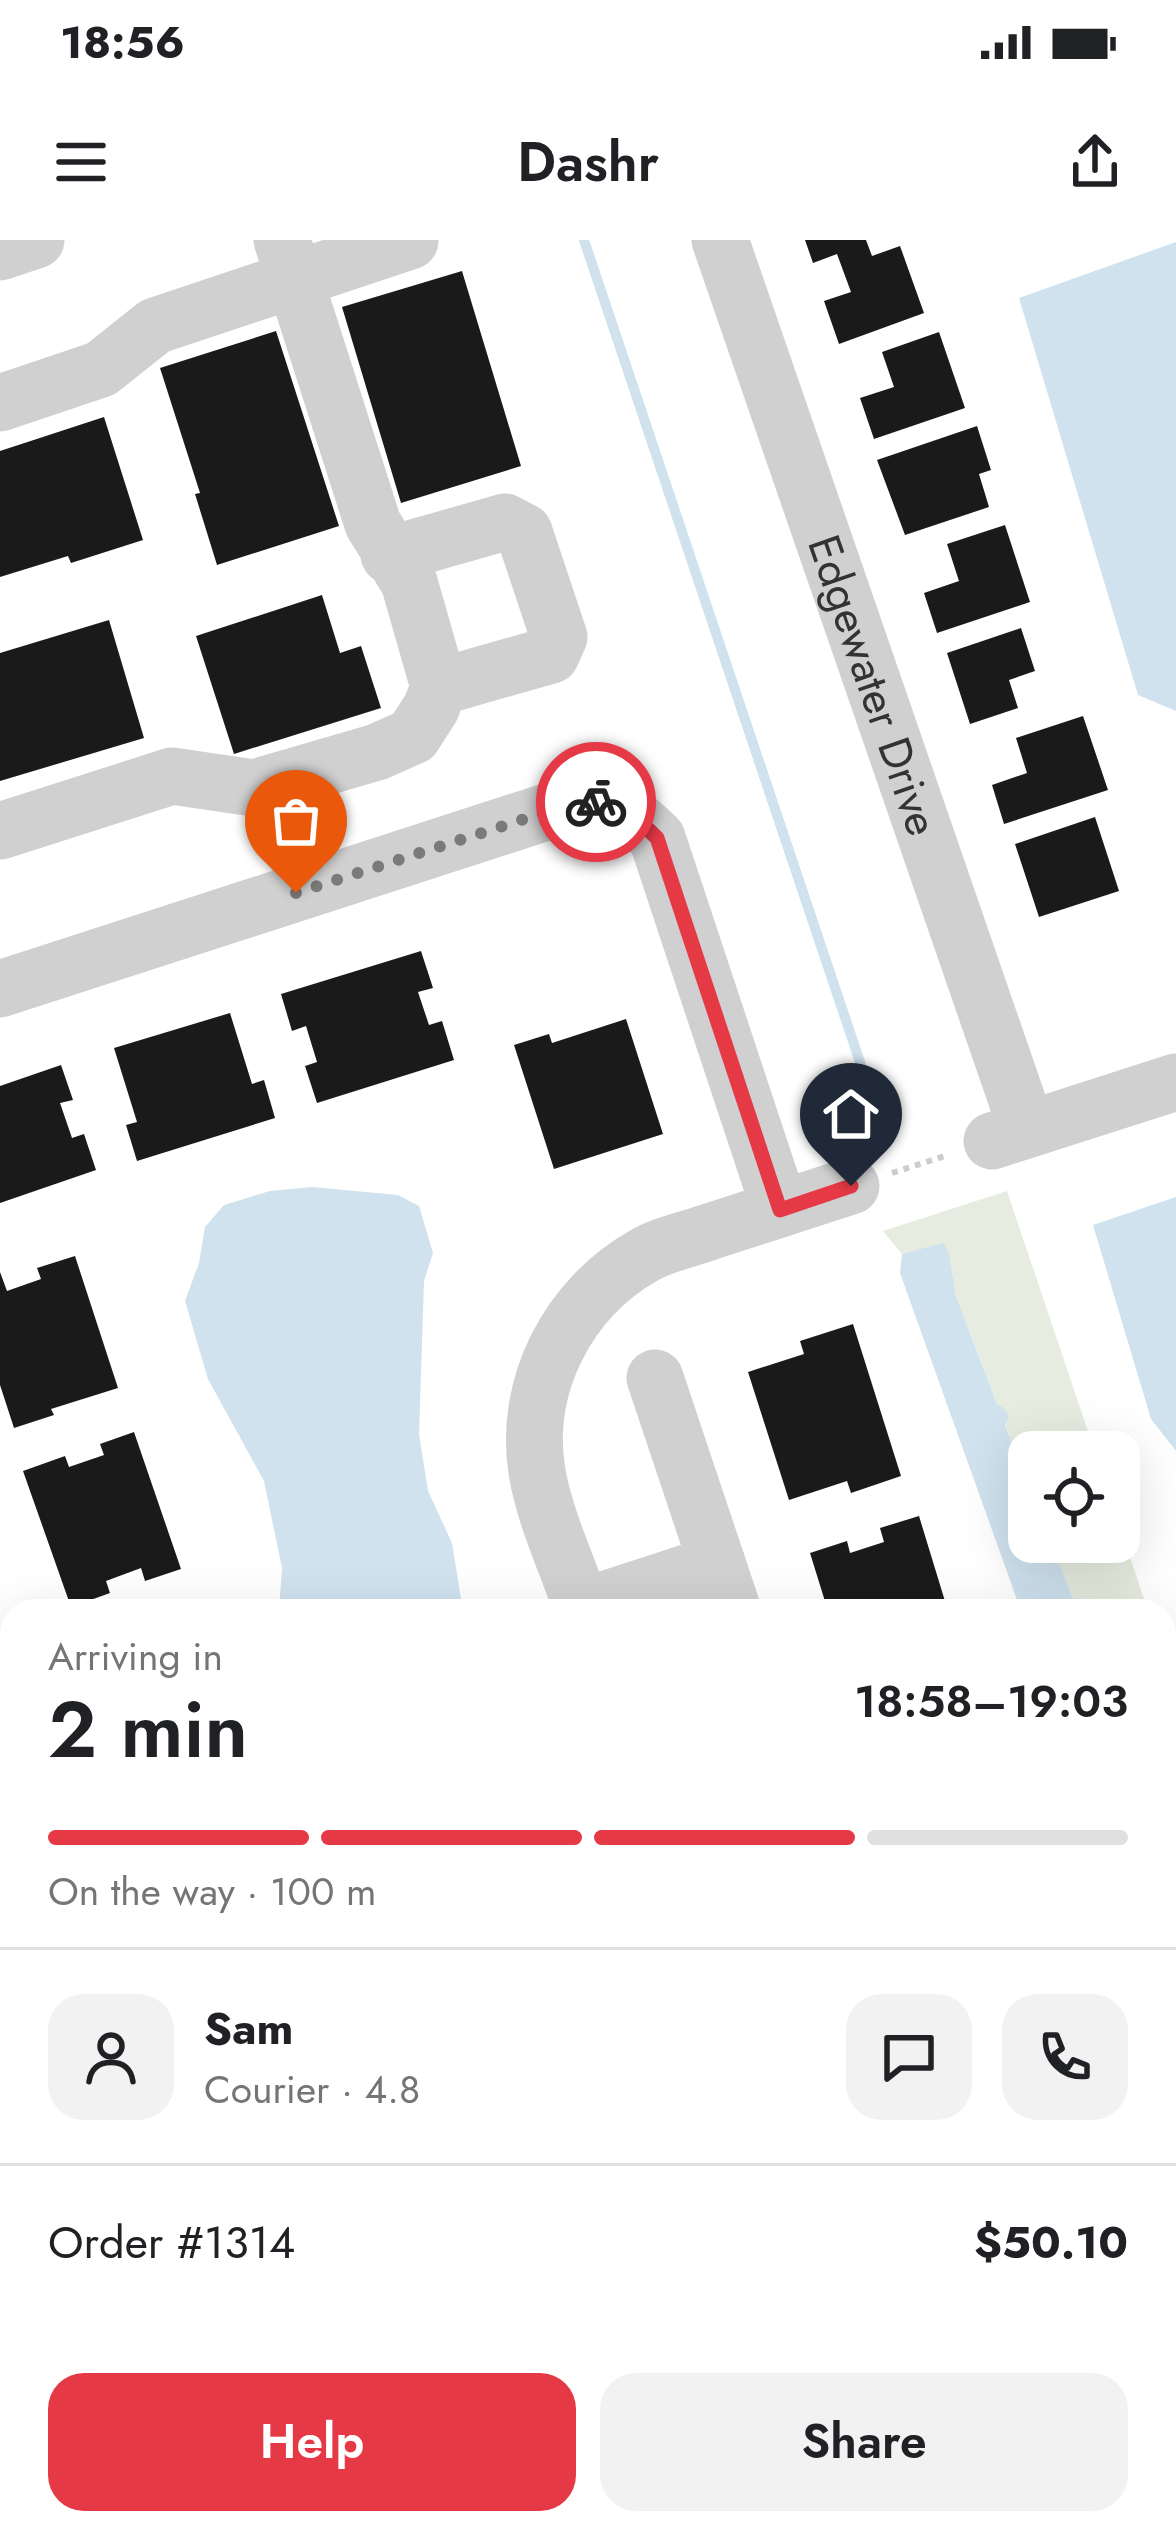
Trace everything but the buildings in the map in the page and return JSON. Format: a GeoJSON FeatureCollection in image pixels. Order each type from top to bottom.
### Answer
{"type":"FeatureCollection","features":[{"type":"Feature","properties":{"kind":"street"},"geometry":{"type":"LineString","coordinates":[[0,252],[36,240]]}},
{"type":"Feature","properties":{"kind":"street","name":"Edgewater Drive"},"geometry":{"type":"LineString","coordinates":[[720,240],[1009,1135]]}},
{"type":"Feature","properties":{"kind":"street"},"geometry":{"type":"LineString","coordinates":[[0,403],[101,369],[155,326],[288,260],[410,241]]}},
{"type":"Feature","properties":{"kind":"street"},"geometry":{"type":"LineString","coordinates":[[0,831],[172,776],[254,788],[377,752],[413,736],[431,708],[439,686],[409,582],[373,524],[288,260]]}},
{"type":"Feature","properties":{"kind":"street"},"geometry":{"type":"LineString","coordinates":[[389,555],[505,522],[524,532],[560,638],[550,655],[439,686]]}},
{"type":"Feature","properties":{"kind":"street"},"geometry":{"type":"LineString","coordinates":[[0,989],[568,805],[600,801],[632,814],[657,838],[780,1210]]}},
{"type":"Feature","properties":{"kind":"street"},"geometry":{"type":"LineString","coordinates":[[1009,1135],[1176,1082]]}},
{"type":"Feature","properties":{"kind":"street"},"geometry":{"type":"LineString","coordinates":[[580,1599],[538,1475],[536,1422],[556,1346],[591,1296],[645,1254],[851,1186]]}},
{"type":"Feature","properties":{"kind":"street"},"geometry":{"type":"LineString","coordinates":[[648,1599],[725,1587],[655,1378]]}},
{"type":"Feature","properties":{"kind":"path"},"geometry":{"type":"LineString","coordinates":[[851,1186],[1009,1135]]}},
{"type":"Feature","properties":{"kind":"shaded area"},"geometry":{"type":"Polygon","coordinates":[[[1007,1191],[1088,1431],[1008,1432],[956,1296],[949,1253],[943,1244],[902,1254],[883,1231],[1007,1191]]]}},
{"type":"Feature","properties":{"kind":"shaded area"},"geometry":{"type":"Polygon","coordinates":[[[1059,1563],[1132,1563],[1144,1599],[1073,1599],[1059,1563]]]}},
{"type":"Feature","properties":{"kind":"water"},"geometry":{"type":"Polygon","coordinates":[[[1176,242],[1176,711],[1138,695],[1019,298],[1176,242]]]}},
{"type":"Feature","properties":{"kind":"water"},"geometry":{"type":"Polygon","coordinates":[[[312,1187],[398,1195],[419,1206],[433,1253],[424,1281],[419,1434],[428,1491],[452,1543],[461,1599],[280,1599],[282,1568],[264,1481],[208,1379],[185,1301],[199,1263],[205,1227],[224,1205],[270,1191],[312,1187]]]}},
{"type":"Feature","properties":{"kind":"water"},"geometry":{"type":"Polygon","coordinates":[[[1176,1197],[1176,1451],[1151,1419],[1093,1225],[1176,1197]]]}},
{"type":"Feature","properties":{"kind":"water"},"geometry":{"type":"Polygon","coordinates":[[[943,1243],[949,1253],[956,1296],[997,1404],[1009,1417],[1005,1425],[1008,1563],[1059,1563],[1073,1599],[1017,1599],[900,1273],[902,1254],[943,1243]]]}},
{"type":"Feature","properties":{"kind":"waterway"},"geometry":{"type":"LineString","coordinates":[[584,240],[868,1086]]}},
{"type":"Feature","properties":{"kind":"way so far"},"geometry":{"type":"LineString","coordinates":[[296,893],[568,805],[596,802]]}},
{"type":"Feature","properties":{"kind":"route"},"geometry":{"type":"LineString","coordinates":[[596,802],[632,814],[657,838],[780,1210],[851,1186]]}}]}
